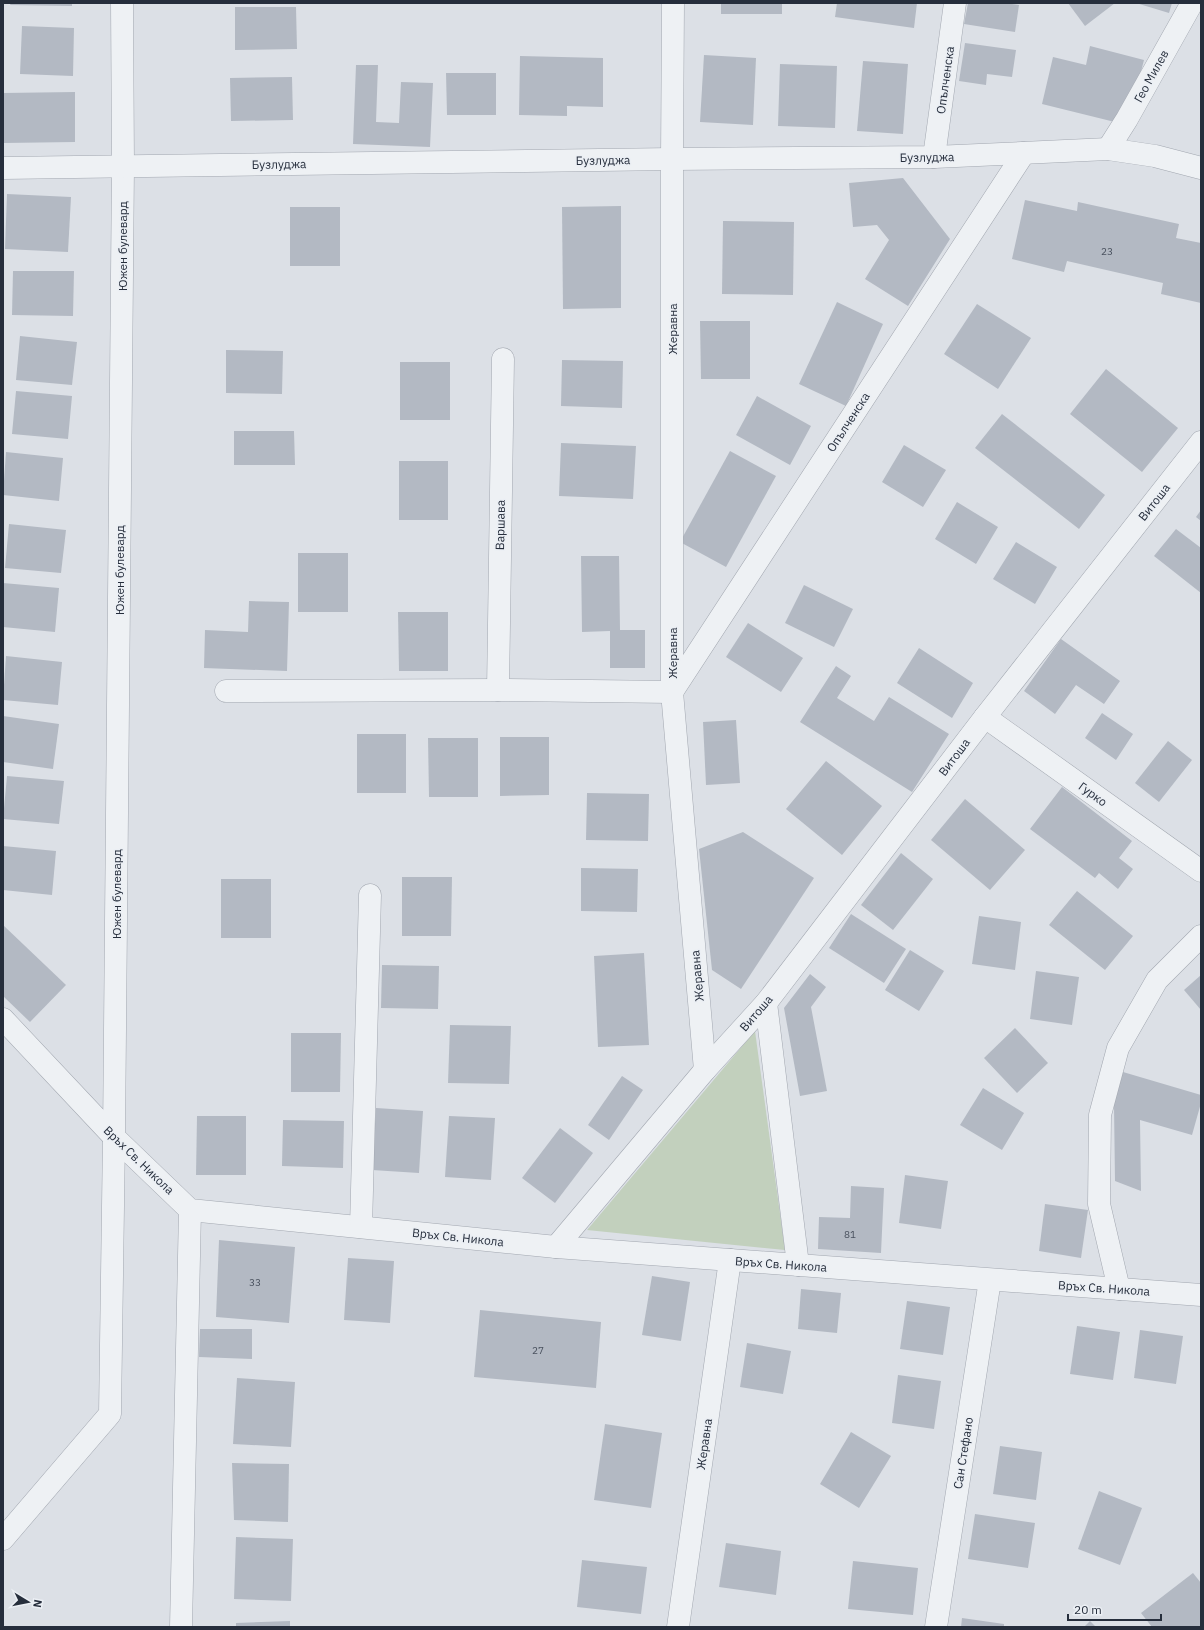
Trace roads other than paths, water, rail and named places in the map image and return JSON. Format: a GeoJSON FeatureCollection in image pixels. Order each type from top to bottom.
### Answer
{"type":"FeatureCollection","features":[{"type":"Feature","properties":{"kind":"street","name":"Южен булевард"},"geometry":{"type":"LineString","coordinates":[[3,1539],[110,1414],[123,166],[122,3]]}},
{"type":"Feature","properties":{"kind":"street","name":"Жеравна"},"geometry":{"type":"LineString","coordinates":[[673,3],[672,692],[705,1070]]}},
{"type":"Feature","properties":{"kind":"street","name":"Опълченска"},"geometry":{"type":"LineString","coordinates":[[934,157],[955,3]]}},
{"type":"Feature","properties":{"kind":"street","name":"Гео Милев"},"geometry":{"type":"LineString","coordinates":[[1108,149],[1127,119],[1192,3]]}},
{"type":"Feature","properties":{"kind":"street","name":"Бузлуджа"},"geometry":{"type":"LineString","coordinates":[[3,168],[934,157],[1108,149],[1155,156],[1201,168]]}},
{"type":"Feature","properties":{"kind":"street","name":"Опълченска"},"geometry":{"type":"LineString","coordinates":[[672,692],[1024,153]]}},
{"type":"Feature","properties":{"kind":"street","name":"Варшава"},"geometry":{"type":"LineString","coordinates":[[498,690],[503,359]]}},
{"type":"Feature","properties":{"kind":"street","name":"Витоша"},"geometry":{"type":"LineString","coordinates":[[705,1070],[766,1003],[985,717],[1201,442]]}},
{"type":"Feature","properties":{"kind":"street"},"geometry":{"type":"LineString","coordinates":[[226,691],[498,690],[672,692]]}},
{"type":"Feature","properties":{"kind":"street","name":"Гурко"},"geometry":{"type":"LineString","coordinates":[[985,717],[1201,871]]}},
{"type":"Feature","properties":{"kind":"street"},"geometry":{"type":"LineString","coordinates":[[361,1227],[370,895]]}},
{"type":"Feature","properties":{"kind":"street"},"geometry":{"type":"LineString","coordinates":[[1119,1289],[1099,1204],[1100,1115],[1118,1048],[1157,980],[1201,936]]}},
{"type":"Feature","properties":{"kind":"street"},"geometry":{"type":"LineString","coordinates":[[766,1003],[798,1265]]}},
{"type":"Feature","properties":{"kind":"street","name":"Връх Св. Никола"},"geometry":{"type":"LineString","coordinates":[[3,1019],[114,1137],[190,1210],[556,1248],[1201,1295]]}},
{"type":"Feature","properties":{"kind":"street"},"geometry":{"type":"LineString","coordinates":[[556,1248],[705,1070]]}},
{"type":"Feature","properties":{"kind":"street"},"geometry":{"type":"LineString","coordinates":[[182,1627],[190,1210]]}},
{"type":"Feature","properties":{"kind":"street","name":"Жеравна"},"geometry":{"type":"LineString","coordinates":[[678,1627],[730,1260]]}},
{"type":"Feature","properties":{"kind":"street","name":"Сан Стефано"},"geometry":{"type":"LineString","coordinates":[[936,1627],[990,1280]]}}]}
